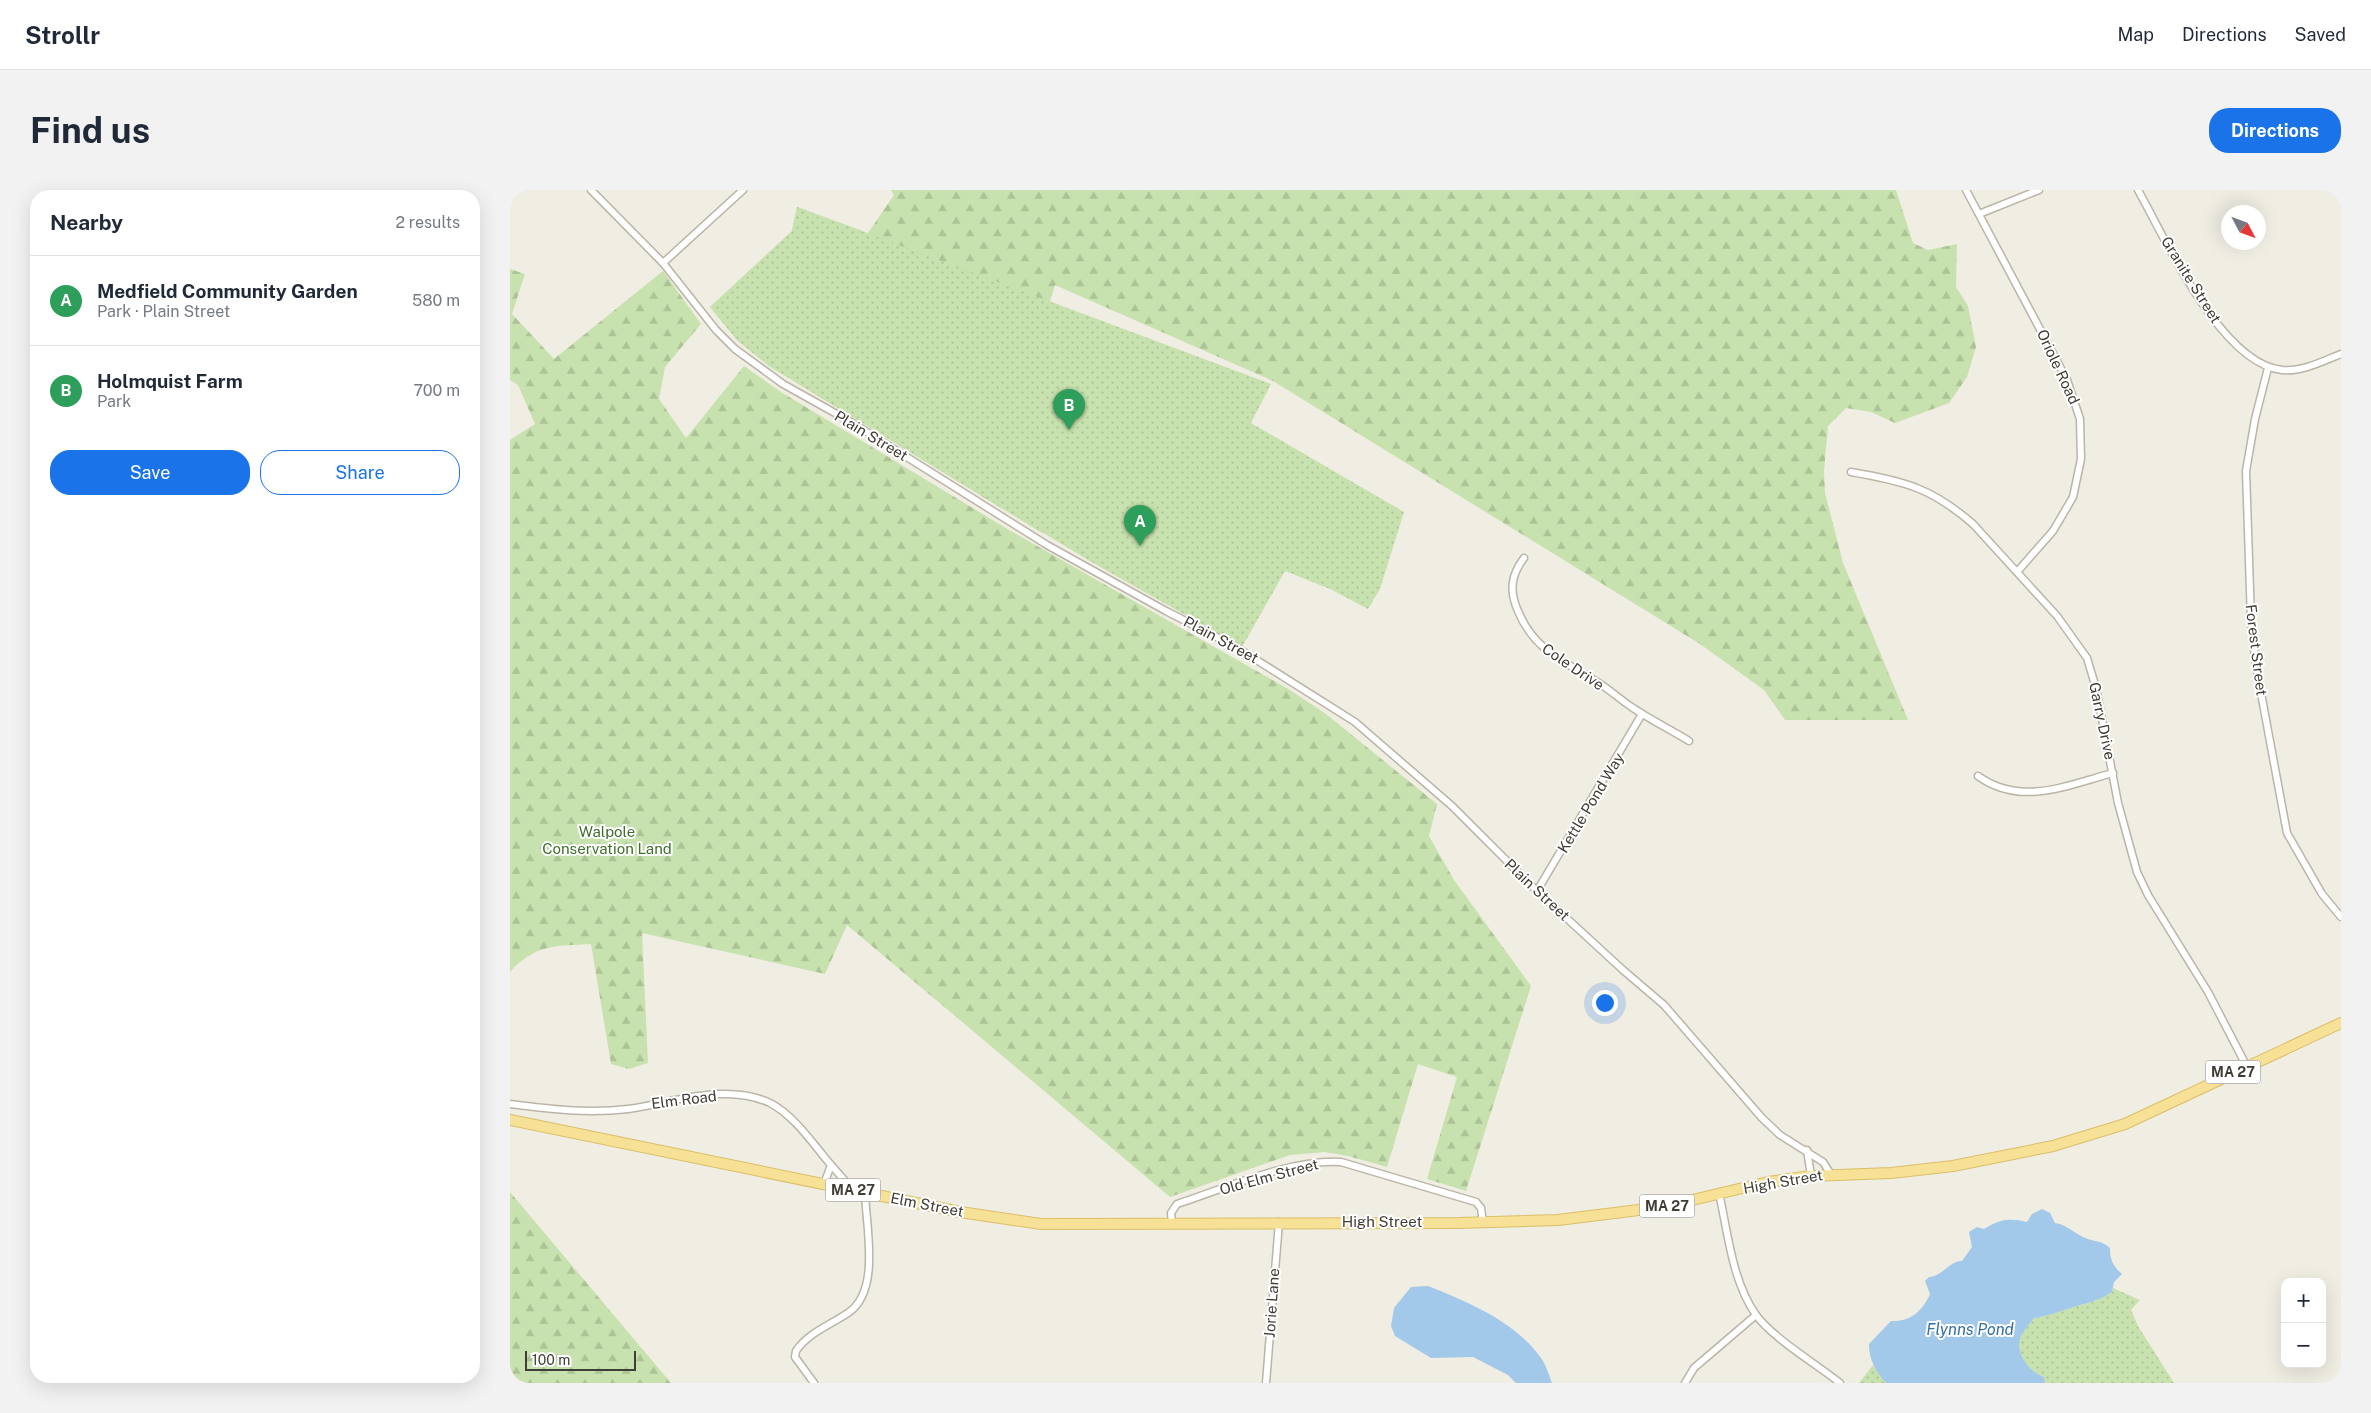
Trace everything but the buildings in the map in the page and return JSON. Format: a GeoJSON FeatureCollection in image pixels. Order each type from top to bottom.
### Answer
{"type":"FeatureCollection","features":[{"type":"Feature","properties":{"kind":"main road","name":"High Street"},"geometry":{"type":"LineString","coordinates":[[1200,1223],[1483,1223],[1592,1218],[1663,1207],[1719,1193],[1830,1173],[1891,1173],[1953,1166],[2053,1146],[2125,1124],[2246,1065],[2341,1023]]}},
{"type":"Feature","properties":{"kind":"main road","name":"Elm Street"},"geometry":{"type":"LineString","coordinates":[[510,1120],[960,1212],[1041,1224],[1200,1223]]}},
{"type":"Feature","properties":{"kind":"street","name":"Plain Street"},"geometry":{"type":"LineString","coordinates":[[591,190],[663,263],[716,330],[760,369],[817,404],[851,422],[1047,545],[1166,611],[1236,647],[1344,713],[1452,806],[1538,891],[1623,970],[1664,1004],[1762,1118],[1780,1135],[1807,1150],[1823,1162],[1830,1173]]}},
{"type":"Feature","properties":{"kind":"street"},"geometry":{"type":"LineString","coordinates":[[663,263],[744,190]]}},
{"type":"Feature","properties":{"kind":"street","name":"Oriole Road"},"geometry":{"type":"LineString","coordinates":[[1966,190],[2067,380],[2076,405],[2081,433],[2079,472],[2067,509],[2053,531],[2017,572]]}},
{"type":"Feature","properties":{"kind":"street"},"geometry":{"type":"LineString","coordinates":[[1979,214],[2039,190]]}},
{"type":"Feature","properties":{"kind":"street","name":"Granite Street"},"geometry":{"type":"LineString","coordinates":[[2138,190],[2204,306],[2231,340],[2246,354],[2268,368],[2298,370],[2341,354]]}},
{"type":"Feature","properties":{"kind":"street","name":"Forest Street"},"geometry":{"type":"LineString","coordinates":[[2268,368],[2254,419],[2246,470],[2251,620],[2256,666],[2288,832],[2322,894],[2341,917]]}},
{"type":"Feature","properties":{"kind":"street","name":"Garry Drive"},"geometry":{"type":"LineString","coordinates":[[1851,472],[1897,480],[1937,496],[1973,524],[2070,633],[2086,658],[2096,688],[2131,854],[2148,895],[2208,992],[2246,1065]]}},
{"type":"Feature","properties":{"kind":"street","name":"Cole Drive"},"geometry":{"type":"LineString","coordinates":[[1524,558],[1514,573],[1513,591],[1515,604],[1529,633],[1555,658],[1599,683],[1642,714],[1689,741]]}},
{"type":"Feature","properties":{"kind":"street","name":"Kettle Pond Way"},"geometry":{"type":"LineString","coordinates":[[1538,891],[1642,714]]}},
{"type":"Feature","properties":{"kind":"street"},"geometry":{"type":"LineString","coordinates":[[1978,776],[1996,788],[2024,792],[2041,792],[2113,772]]}},
{"type":"Feature","properties":{"kind":"street","name":"Elm Road"},"geometry":{"type":"LineString","coordinates":[[510,1104],[593,1111],[628,1109],[706,1096],[739,1095],[760,1099],[780,1110],[796,1124],[853,1190]]}},
{"type":"Feature","properties":{"kind":"street"},"geometry":{"type":"LineString","coordinates":[[1807,1150],[1811,1176]]}},
{"type":"Feature","properties":{"kind":"street","name":"Old Elm Street"},"geometry":{"type":"LineString","coordinates":[[1172,1224],[1171,1213],[1178,1204],[1298,1165],[1321,1161],[1341,1162],[1476,1202],[1481,1208],[1483,1223]]}},
{"type":"Feature","properties":{"kind":"street"},"geometry":{"type":"LineString","coordinates":[[824,1184],[831,1165]]}},
{"type":"Feature","properties":{"kind":"street"},"geometry":{"type":"LineString","coordinates":[[814,1383],[795,1357],[796,1351],[810,1337],[850,1312],[856,1306],[866,1288],[869,1257],[866,1193]]}},
{"type":"Feature","properties":{"kind":"street"},"geometry":{"type":"LineString","coordinates":[[1719,1193],[1738,1276],[1756,1315],[1775,1333],[1840,1383]]}},
{"type":"Feature","properties":{"kind":"street","name":"Jorie Lane"},"geometry":{"type":"LineString","coordinates":[[1266,1383],[1279,1222]]}},
{"type":"Feature","properties":{"kind":"street"},"geometry":{"type":"LineString","coordinates":[[1685,1383],[1694,1368],[1756,1315]]}},
{"type":"Feature","properties":{"kind":"green space"},"geometry":{"type":"Polygon","coordinates":[[[891,190],[1896,190],[1913,243],[1928,250],[1957,244],[1956,287],[1968,306],[1976,347],[1967,377],[1949,403],[1895,423],[1871,412],[1846,408],[1828,426],[1824,471],[1825,493],[1843,563],[1908,720],[1785,720],[1764,690],[1700,644],[1273,381],[1055,285],[1016,414],[1042,533],[769,366],[737,340],[710,307],[792,231],[797,207],[868,233],[894,195],[891,190]]]}},
{"type":"Feature","properties":{"kind":"green space"},"geometry":{"type":"Polygon","coordinates":[[[797,207],[1271,384],[1251,423],[1404,512],[1380,589],[1368,609],[1330,589],[1285,571],[1242,647],[1088,560],[769,366],[737,340],[710,307],[792,231],[797,207]]]}},
{"type":"Feature","properties":{"kind":"green space","name":"Walpole Conservation Land"},"geometry":{"type":"Polygon","coordinates":[[[510,269],[525,274],[512,314],[554,359],[663,271],[701,324],[665,367],[659,399],[686,438],[744,366],[781,392],[1009,530],[1290,690],[1326,714],[1437,804],[1429,836],[1454,880],[1531,986],[1466,1191],[1427,1179],[1457,1077],[1418,1064],[1387,1167],[1348,1156],[1325,1152],[1290,1155],[1170,1197],[847,925],[825,974],[642,933],[648,1063],[629,1069],[611,1064],[591,944],[557,946],[537,951],[519,963],[510,972],[510,440],[535,424],[518,385],[510,380],[510,269]]]}},
{"type":"Feature","properties":{"kind":"green space"},"geometry":{"type":"Polygon","coordinates":[[[510,1192],[671,1383],[510,1383],[510,1192]]]}},
{"type":"Feature","properties":{"kind":"green space"},"geometry":{"type":"Polygon","coordinates":[[[2113,1288],[2140,1300],[2131,1310],[2138,1326],[2174,1383],[2045,1383],[2044,1377],[2029,1367],[2022,1357],[2019,1345],[2024,1331],[2034,1318],[2095,1301],[2112,1292],[2113,1288]]]}},
{"type":"Feature","properties":{"kind":"green space"},"geometry":{"type":"Polygon","coordinates":[[[1873,1365],[1887,1383],[1859,1383],[1873,1365]]]}},
{"type":"Feature","properties":{"kind":"water","name":"Flynns Pond"},"geometry":{"type":"Polygon","coordinates":[[[2042,1209],[2050,1213],[2055,1223],[2110,1248],[2113,1262],[2122,1274],[2114,1282],[2112,1292],[2100,1299],[2034,1318],[2024,1331],[2019,1345],[2022,1357],[2029,1367],[2044,1377],[2045,1383],[1887,1383],[1884,1381],[1873,1364],[1869,1344],[1891,1321],[1910,1318],[1919,1311],[1930,1294],[1925,1281],[1953,1263],[1962,1261],[1972,1247],[1969,1232],[1977,1227],[1984,1229],[2005,1220],[2027,1222],[2032,1214],[2042,1209]]]}},
{"type":"Feature","properties":{"kind":"water"},"geometry":{"type":"Polygon","coordinates":[[[1428,1286],[1490,1314],[1518,1334],[1531,1345],[1541,1358],[1552,1383],[1516,1383],[1508,1375],[1473,1357],[1431,1358],[1395,1336],[1391,1326],[1394,1308],[1411,1287],[1428,1286]]]}},
{"type":"Feature","properties":{"kind":"place","name":"Holmquist Farm"},"geometry":{"type":"Point","coordinates":[1069,430]}},
{"type":"Feature","properties":{"kind":"place","name":"Medfield Community Garden"},"geometry":{"type":"Point","coordinates":[1140,546]}}]}
